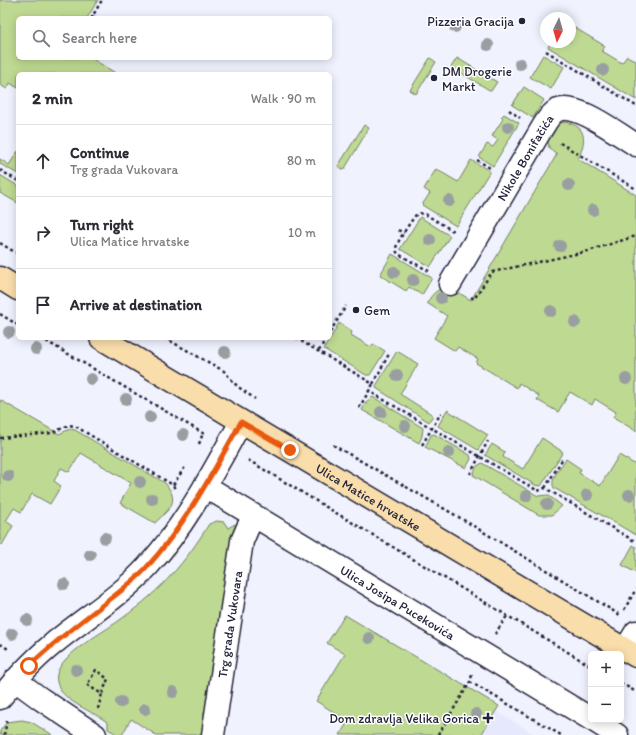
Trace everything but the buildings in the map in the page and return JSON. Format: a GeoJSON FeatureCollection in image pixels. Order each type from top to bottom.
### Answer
{"type":"FeatureCollection","features":[{"type":"Feature","properties":{"kind":"main road"},"geometry":{"type":"LineString","coordinates":[[0,278],[16,288]]}},
{"type":"Feature","properties":{"kind":"main road","name":"Ulica Matice hrvatske"},"geometry":{"type":"LineString","coordinates":[[104,340],[241,422],[632,646]]}},
{"type":"Feature","properties":{"kind":"street","name":"Nikole Bonifačića"},"geometry":{"type":"LineString","coordinates":[[450,284],[540,130],[556,110],[573,109],[583,112],[636,145]]}},
{"type":"Feature","properties":{"kind":"street"},"geometry":{"type":"LineString","coordinates":[[0,698],[15,680],[52,644],[131,583],[147,567],[173,535],[205,486],[241,422]]}},
{"type":"Feature","properties":{"kind":"street","name":"Ulica Josipa Pucekovića"},"geometry":{"type":"LineString","coordinates":[[205,486],[588,718]]}},
{"type":"Feature","properties":{"kind":"street","name":"Trg grada Vukovara"},"geometry":{"type":"LineString","coordinates":[[213,735],[242,541],[255,516]]}},
{"type":"Feature","properties":{"kind":"street"},"geometry":{"type":"LineString","coordinates":[[15,680],[95,735]]}},
{"type":"Feature","properties":{"kind":"street","name":"Ulica Josipa Pucekovića"},"geometry":{"type":"LineString","coordinates":[[597,723],[618,735]]}},
{"type":"Feature","properties":{"kind":"path"},"geometry":{"type":"LineString","coordinates":[[92,16],[102,0]]}},
{"type":"Feature","properties":{"kind":"path"},"geometry":{"type":"LineString","coordinates":[[546,51],[636,106]]}},
{"type":"Feature","properties":{"kind":"path"},"geometry":{"type":"LineString","coordinates":[[509,110],[525,121]]}},
{"type":"Feature","properties":{"kind":"path"},"geometry":{"type":"LineString","coordinates":[[580,155],[636,189]]}},
{"type":"Feature","properties":{"kind":"path"},"geometry":{"type":"LineString","coordinates":[[477,160],[494,171]]}},
{"type":"Feature","properties":{"kind":"path"},"geometry":{"type":"LineString","coordinates":[[0,170],[16,180]]}},
{"type":"Feature","properties":{"kind":"path"},"geometry":{"type":"LineString","coordinates":[[432,273],[398,254],[396,250],[397,246],[404,233],[414,217],[422,213],[456,232]]}},
{"type":"Feature","properties":{"kind":"path"},"geometry":{"type":"LineString","coordinates":[[398,230],[404,233]]}},
{"type":"Feature","properties":{"kind":"path"},"geometry":{"type":"LineString","coordinates":[[450,284],[474,298],[492,272],[586,252],[636,236]]}},
{"type":"Feature","properties":{"kind":"path"},"geometry":{"type":"LineString","coordinates":[[0,244],[16,253]]}},
{"type":"Feature","properties":{"kind":"path"},"geometry":{"type":"LineString","coordinates":[[332,329],[346,306]]}},
{"type":"Feature","properties":{"kind":"path"},"geometry":{"type":"LineString","coordinates":[[0,314],[16,324]]}},
{"type":"Feature","properties":{"kind":"path"},"geometry":{"type":"LineString","coordinates":[[43,340],[227,447],[588,664]]}},
{"type":"Feature","properties":{"kind":"path"},"geometry":{"type":"LineString","coordinates":[[169,340],[224,371],[237,386],[260,402]]}},
{"type":"Feature","properties":{"kind":"path"},"geometry":{"type":"LineString","coordinates":[[300,340],[373,384]]}},
{"type":"Feature","properties":{"kind":"path"},"geometry":{"type":"LineString","coordinates":[[319,351],[325,340]]}},
{"type":"Feature","properties":{"kind":"path"},"geometry":{"type":"LineString","coordinates":[[359,408],[389,354]]}},
{"type":"Feature","properties":{"kind":"path"},"geometry":{"type":"LineString","coordinates":[[369,391],[534,490],[538,491],[545,488],[563,458]]}},
{"type":"Feature","properties":{"kind":"path"},"geometry":{"type":"LineString","coordinates":[[422,445],[440,413]]}},
{"type":"Feature","properties":{"kind":"path"},"geometry":{"type":"LineString","coordinates":[[0,438],[52,433],[69,425],[75,426],[173,485],[177,494]]}},
{"type":"Feature","properties":{"kind":"path"},"geometry":{"type":"LineString","coordinates":[[196,450],[203,434]]}},
{"type":"Feature","properties":{"kind":"path"},"geometry":{"type":"LineString","coordinates":[[470,474],[488,441]]}},
{"type":"Feature","properties":{"kind":"path"},"geometry":{"type":"LineString","coordinates":[[332,445],[457,516],[621,615],[636,589]]}},
{"type":"Feature","properties":{"kind":"path"},"geometry":{"type":"LineString","coordinates":[[173,485],[186,466]]}},
{"type":"Feature","properties":{"kind":"path"},"geometry":{"type":"LineString","coordinates":[[545,488],[636,542]]}},
{"type":"Feature","properties":{"kind":"path"},"geometry":{"type":"LineString","coordinates":[[628,537],[636,538]]}},
{"type":"Feature","properties":{"kind":"path"},"geometry":{"type":"LineString","coordinates":[[97,712],[108,679],[96,670],[87,685],[102,694]]}},
{"type":"Feature","properties":{"kind":"path"},"geometry":{"type":"LineString","coordinates":[[470,682],[561,735]]}},
{"type":"Feature","properties":{"kind":"path"},"geometry":{"type":"LineString","coordinates":[[624,685],[636,692]]}},
{"type":"Feature","properties":{"kind":"path"},"geometry":{"type":"LineString","coordinates":[[4,735],[8,719]]}},
{"type":"Feature","properties":{"kind":"shaded area","name":"Dom zdravlja Velika Gorica"},"geometry":{"type":"Polygon","coordinates":[[[479,701],[536,735],[456,735],[479,701]]]}},
{"type":"Feature","properties":{"kind":"green space"},"geometry":{"type":"Polygon","coordinates":[[[0,0],[98,0],[88,16],[16,16],[16,60],[94,60],[114,72],[16,72],[16,87],[10,83],[7,89],[0,85],[0,0]]]}},
{"type":"Feature","properties":{"kind":"green space"},"geometry":{"type":"Polygon","coordinates":[[[576,29],[605,46],[602,51],[622,63],[627,56],[636,61],[636,100],[550,48],[576,48],[576,29]]]}},
{"type":"Feature","properties":{"kind":"green space"},"geometry":{"type":"Polygon","coordinates":[[[543,55],[564,67],[551,89],[530,77],[543,55]]]}},
{"type":"Feature","properties":{"kind":"green space"},"geometry":{"type":"Polygon","coordinates":[[[430,58],[436,62],[416,94],[410,90],[430,58]]]}},
{"type":"Feature","properties":{"kind":"green space"},"geometry":{"type":"Polygon","coordinates":[[[457,58],[497,82],[491,91],[451,67],[457,58]]]}},
{"type":"Feature","properties":{"kind":"green space"},"geometry":{"type":"Polygon","coordinates":[[[524,87],[544,100],[533,118],[512,105],[524,87]]]}},
{"type":"Feature","properties":{"kind":"green space"},"geometry":{"type":"Polygon","coordinates":[[[504,114],[519,123],[493,166],[479,157],[487,144],[493,147],[498,140],[492,136],[503,119],[501,117],[504,114]]]}},
{"type":"Feature","properties":{"kind":"green space"},"geometry":{"type":"Polygon","coordinates":[[[565,122],[578,127],[583,136],[583,147],[578,159],[636,195],[636,431],[613,417],[616,412],[595,399],[592,405],[570,392],[558,412],[537,400],[539,396],[519,383],[517,388],[476,363],[478,359],[458,347],[455,351],[434,338],[447,316],[427,303],[435,293],[447,286],[471,300],[557,154],[549,148],[548,141],[546,139],[555,126],[565,122]]]}},
{"type":"Feature","properties":{"kind":"green space"},"geometry":{"type":"Polygon","coordinates":[[[364,125],[369,128],[344,170],[338,166],[364,125]]]}},
{"type":"Feature","properties":{"kind":"green space"},"geometry":{"type":"Polygon","coordinates":[[[16,154],[16,173],[0,164],[0,159],[9,165],[16,154]]]}},
{"type":"Feature","properties":{"kind":"green space"},"geometry":{"type":"Polygon","coordinates":[[[471,160],[490,171],[456,226],[422,205],[430,193],[424,189],[436,169],[458,182],[471,160]]]}},
{"type":"Feature","properties":{"kind":"green space"},"geometry":{"type":"Polygon","coordinates":[[[0,175],[16,185],[16,202],[0,193],[0,175]]]}},
{"type":"Feature","properties":{"kind":"green space"},"geometry":{"type":"Polygon","coordinates":[[[420,217],[450,236],[430,267],[400,249],[420,217]]]}},
{"type":"Feature","properties":{"kind":"green space"},"geometry":{"type":"Polygon","coordinates":[[[392,254],[432,278],[422,295],[409,287],[406,291],[380,275],[392,254]]]}},
{"type":"Feature","properties":{"kind":"green space"},"geometry":{"type":"Polygon","coordinates":[[[339,323],[352,332],[351,335],[371,347],[373,344],[385,351],[370,375],[366,375],[324,349],[329,340],[332,340],[332,335],[339,323]]]}},
{"type":"Feature","properties":{"kind":"green space"},"geometry":{"type":"Polygon","coordinates":[[[397,351],[418,364],[400,394],[433,415],[429,422],[376,388],[397,351]]]}},
{"type":"Feature","properties":{"kind":"green space"},"geometry":{"type":"Polygon","coordinates":[[[373,397],[423,428],[419,443],[362,410],[367,401],[373,397]]]}},
{"type":"Feature","properties":{"kind":"green space"},"geometry":{"type":"Polygon","coordinates":[[[0,400],[59,434],[70,429],[75,430],[165,483],[170,490],[173,500],[169,509],[155,523],[120,503],[131,483],[81,453],[69,472],[61,468],[54,481],[61,486],[50,504],[32,494],[21,512],[14,508],[6,521],[13,526],[2,545],[0,544],[0,400]]]}},
{"type":"Feature","properties":{"kind":"green space"},"geometry":{"type":"Polygon","coordinates":[[[447,410],[488,435],[478,450],[438,426],[447,410]]]}},
{"type":"Feature","properties":{"kind":"green space"},"geometry":{"type":"Polygon","coordinates":[[[434,434],[470,455],[471,459],[466,468],[425,447],[431,435],[434,434]]]}},
{"type":"Feature","properties":{"kind":"green space"},"geometry":{"type":"Polygon","coordinates":[[[542,438],[563,452],[541,486],[535,485],[485,455],[492,444],[505,452],[503,457],[523,469],[542,438]]]}},
{"type":"Feature","properties":{"kind":"green space"},"geometry":{"type":"Polygon","coordinates":[[[619,455],[636,465],[636,535],[554,488],[553,484],[556,473],[566,459],[581,469],[579,473],[600,486],[619,455]]]}},
{"type":"Feature","properties":{"kind":"green space"},"geometry":{"type":"Polygon","coordinates":[[[482,463],[538,496],[548,495],[562,506],[552,515],[539,515],[473,475],[476,467],[482,463]]]}},
{"type":"Feature","properties":{"kind":"green space"},"geometry":{"type":"Polygon","coordinates":[[[217,521],[224,522],[228,528],[235,524],[237,536],[208,735],[156,735],[131,719],[122,735],[118,735],[108,729],[108,723],[66,697],[61,691],[57,682],[59,669],[65,660],[78,648],[124,617],[150,597],[191,551],[209,524],[217,521]]]}},
{"type":"Feature","properties":{"kind":"green space"},"geometry":{"type":"Polygon","coordinates":[[[633,545],[636,547],[636,573],[622,565],[633,545]]]}},
{"type":"Feature","properties":{"kind":"green space"},"geometry":{"type":"Polygon","coordinates":[[[345,615],[499,706],[481,735],[340,735],[348,721],[316,701],[345,654],[327,643],[345,615]]]}},
{"type":"Feature","properties":{"kind":"green space"},"geometry":{"type":"Polygon","coordinates":[[[22,720],[31,722],[53,735],[0,735],[0,731],[7,722],[22,720]]]}},
{"type":"Feature","properties":{"kind":"place","name":"Pizzeria Gracija"},"geometry":{"type":"Point","coordinates":[522,21]}},
{"type":"Feature","properties":{"kind":"place","name":"DM Drogerie Markt"},"geometry":{"type":"Point","coordinates":[434,78]}},
{"type":"Feature","properties":{"kind":"place","name":"Gem"},"geometry":{"type":"Point","coordinates":[356,310]}},
{"type":"Feature","properties":{"kind":"place","name":"Dom zdravlja Velika Gorica"},"geometry":{"type":"Point","coordinates":[488,718]}},
{"type":"Feature","properties":{"kind":"route"},"geometry":{"type":"LineString","coordinates":[[29,666],[52,644],[131,583],[147,567],[173,535],[205,486],[241,422],[290,450]]}}]}
